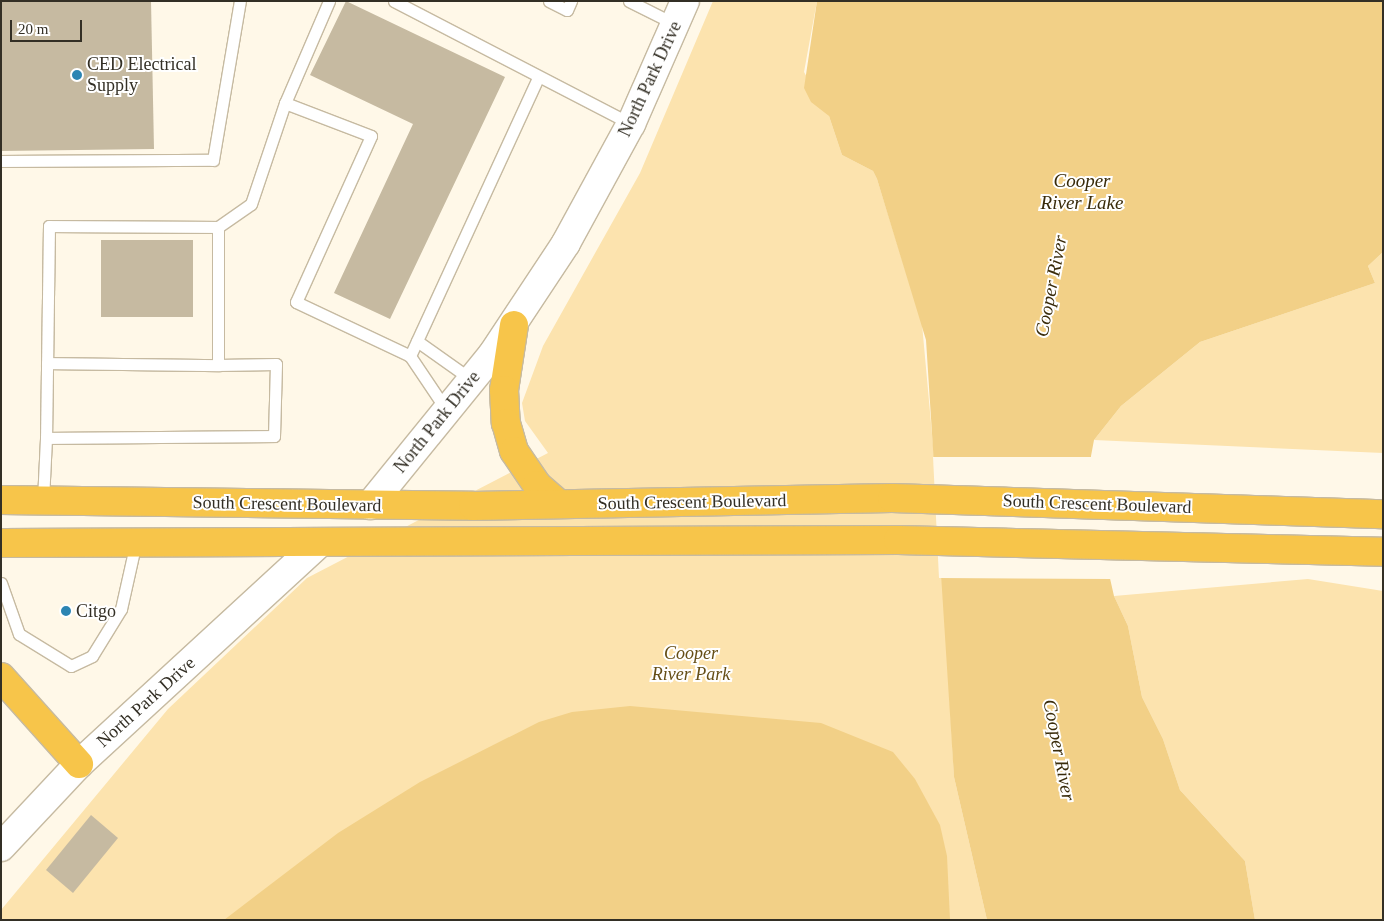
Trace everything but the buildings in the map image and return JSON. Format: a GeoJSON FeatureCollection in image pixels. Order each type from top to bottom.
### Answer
{"type":"FeatureCollection","features":[{"type":"Feature","properties":{"kind":"highway"},"geometry":{"type":"LineString","coordinates":[[514,325],[504,390],[506,423],[514,451],[537,485],[559,504]]}},
{"type":"Feature","properties":{"kind":"highway","name":"South Crescent Boulevard"},"geometry":{"type":"LineString","coordinates":[[1,500],[370,505],[559,504],[892,498],[1137,504],[1383,514]]}},
{"type":"Feature","properties":{"kind":"highway","name":"North Park Drive"},"geometry":{"type":"LineString","coordinates":[[317,545],[370,505]]}},
{"type":"Feature","properties":{"kind":"highway"},"geometry":{"type":"LineString","coordinates":[[1,543],[136,542],[317,545],[898,540],[1145,544],[1383,552]]}},
{"type":"Feature","properties":{"kind":"highway"},"geometry":{"type":"LineString","coordinates":[[1,677],[79,764]]}},
{"type":"Feature","properties":{"kind":"street","name":"North Park Drive"},"geometry":{"type":"LineString","coordinates":[[370,505],[472,380],[514,325],[566,243],[631,124],[680,12]]}},
{"type":"Feature","properties":{"kind":"street","name":"North Park Drive"},"geometry":{"type":"LineString","coordinates":[[1,847],[79,764],[317,545]]}},
{"type":"Feature","properties":{"kind":"lane"},"geometry":{"type":"LineString","coordinates":[[1,162],[212,160],[240,1]]}},
{"type":"Feature","properties":{"kind":"lane"},"geometry":{"type":"LineString","coordinates":[[44,500],[49,226],[218,227],[251,204],[285,103],[329,1]]}},
{"type":"Feature","properties":{"kind":"lane"},"geometry":{"type":"LineString","coordinates":[[394,1],[538,78],[631,124]]}},
{"type":"Feature","properties":{"kind":"lane"},"geometry":{"type":"LineString","coordinates":[[550,1],[567,10],[571,1]]}},
{"type":"Feature","properties":{"kind":"lane"},"geometry":{"type":"LineString","coordinates":[[629,1],[680,12]]}},
{"type":"Feature","properties":{"kind":"lane"},"geometry":{"type":"LineString","coordinates":[[410,356],[538,78]]}},
{"type":"Feature","properties":{"kind":"lane"},"geometry":{"type":"LineString","coordinates":[[285,103],[371,136],[296,302],[410,356],[447,411]]}},
{"type":"Feature","properties":{"kind":"lane"},"geometry":{"type":"LineString","coordinates":[[218,227],[218,365]]}},
{"type":"Feature","properties":{"kind":"lane"},"geometry":{"type":"LineString","coordinates":[[417,341],[472,380]]}},
{"type":"Feature","properties":{"kind":"lane"},"geometry":{"type":"LineString","coordinates":[[46,438],[274,436],[276,364],[47,363]]}},
{"type":"Feature","properties":{"kind":"lane"},"geometry":{"type":"LineString","coordinates":[[1,583],[19,634],[70,666],[92,656],[121,609],[136,542]]}},
{"type":"Feature","properties":{"kind":"green space","name":"Cooper River Park"},"geometry":{"type":"Polygon","coordinates":[[[713,1],[817,1],[804,72],[829,116],[842,155],[873,171],[877,179],[922,324],[940,522],[954,777],[987,920],[1,920],[1,910],[168,709],[307,578],[548,453],[525,421],[522,403],[543,346],[640,173],[713,1]]]}},
{"type":"Feature","properties":{"kind":"green space"},"geometry":{"type":"Polygon","coordinates":[[[1383,252],[1383,453],[1094,440],[1121,406],[1200,342],[1375,283],[1368,266],[1383,252]]]}},
{"type":"Feature","properties":{"kind":"green space"},"geometry":{"type":"Polygon","coordinates":[[[1308,579],[1383,591],[1383,920],[1255,920],[1245,861],[1180,790],[1163,739],[1142,697],[1128,626],[1114,596],[1308,579]]]}},
{"type":"Feature","properties":{"kind":"water","name":"Cooper River Lake"},"geometry":{"type":"Polygon","coordinates":[[[817,1],[1383,1],[1383,252],[1368,266],[1375,283],[1200,342],[1121,406],[1094,440],[1091,456],[1092,499],[1114,596],[1128,626],[1142,697],[1163,739],[1180,790],[1245,861],[1255,920],[987,920],[954,777],[926,340],[877,179],[873,171],[842,155],[829,116],[811,102],[804,88],[817,1]]]}},
{"type":"Feature","properties":{"kind":"water"},"geometry":{"type":"Polygon","coordinates":[[[630,706],[821,723],[893,752],[915,779],[940,825],[947,856],[950,920],[224,920],[338,833],[420,782],[539,722],[572,712],[630,706]]]}},
{"type":"Feature","properties":{"kind":"pier"},"geometry":{"type":"Polygon","coordinates":[[[933,457],[1093,457],[1095,499],[1113,579],[939,578],[933,457]]]}},
{"type":"Feature","properties":{"kind":"place","name":"CED Electrical Supply"},"geometry":{"type":"Point","coordinates":[77,75]}},
{"type":"Feature","properties":{"kind":"place","name":"Citgo"},"geometry":{"type":"Point","coordinates":[66,611]}},
{"type":"Feature","properties":{"kind":"water label","name":"Cooper River"},"geometry":{"type":"Point","coordinates":[1051,286]}},
{"type":"Feature","properties":{"kind":"water label","name":"Cooper River"},"geometry":{"type":"Point","coordinates":[1059,750]}}]}
